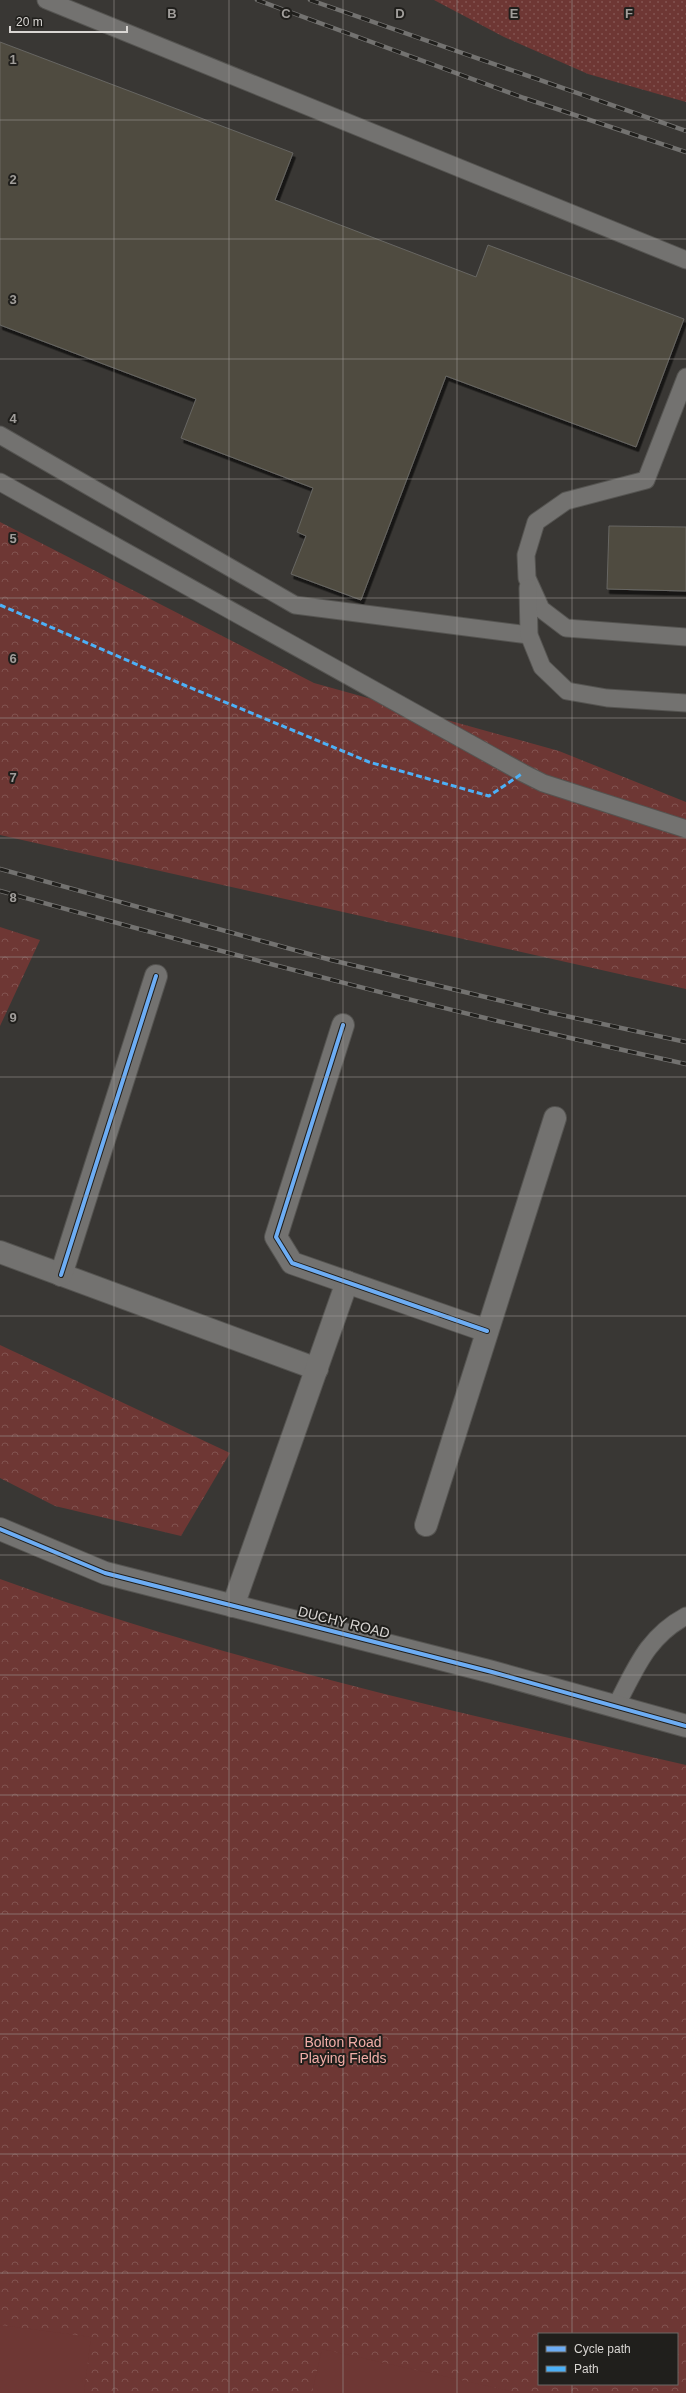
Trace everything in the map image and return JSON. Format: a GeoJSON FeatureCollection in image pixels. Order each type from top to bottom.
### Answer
{"type":"FeatureCollection","features":[{"type":"Feature","properties":{"kind":"street"},"geometry":{"type":"LineString","coordinates":[[60,1274],[156,976]]}},
{"type":"Feature","properties":{"kind":"street"},"geometry":{"type":"LineString","coordinates":[[343,1026],[276,1238],[292,1263],[487,1331]]}},
{"type":"Feature","properties":{"kind":"street"},"geometry":{"type":"LineString","coordinates":[[426,1525],[555,1118]]}},
{"type":"Feature","properties":{"kind":"street"},"geometry":{"type":"LineString","coordinates":[[0,1252],[317,1368]]}},
{"type":"Feature","properties":{"kind":"street"},"geometry":{"type":"LineString","coordinates":[[234,1606],[347,1282]]}},
{"type":"Feature","properties":{"kind":"street","name":"DUCHY ROAD"},"geometry":{"type":"LineString","coordinates":[[0,1528],[104,1573],[616,1706],[686,1726]]}},
{"type":"Feature","properties":{"kind":"lane"},"geometry":{"type":"LineString","coordinates":[[46,0],[686,260]]}},
{"type":"Feature","properties":{"kind":"lane"},"geometry":{"type":"LineString","coordinates":[[686,377],[646,480],[566,501],[536,522],[526,555],[529,635],[542,667],[567,691],[606,698],[686,703]]}},
{"type":"Feature","properties":{"kind":"lane"},"geometry":{"type":"LineString","coordinates":[[0,435],[295,605],[529,635]]}},
{"type":"Feature","properties":{"kind":"lane"},"geometry":{"type":"LineString","coordinates":[[0,482],[523,773],[543,783],[686,829]]}},
{"type":"Feature","properties":{"kind":"lane"},"geometry":{"type":"LineString","coordinates":[[528,578],[541,609],[566,628],[686,637]]}},
{"type":"Feature","properties":{"kind":"lane"},"geometry":{"type":"LineString","coordinates":[[616,1706],[646,1649],[675,1622],[686,1616]]}},
{"type":"Feature","properties":{"kind":"green space"},"geometry":{"type":"Polygon","coordinates":[[[434,0],[686,0],[686,102],[588,74],[504,37],[434,0]]]}},
{"type":"Feature","properties":{"kind":"green space"},"geometry":{"type":"Polygon","coordinates":[[[0,522],[314,683],[559,751],[686,802],[686,989],[0,835],[0,522]]]}},
{"type":"Feature","properties":{"kind":"green space"},"geometry":{"type":"Polygon","coordinates":[[[0,927],[40,940],[0,1026],[0,927]]]}},
{"type":"Feature","properties":{"kind":"green space"},"geometry":{"type":"Polygon","coordinates":[[[0,1345],[230,1453],[181,1536],[55,1506],[0,1478],[0,1345]]]}},
{"type":"Feature","properties":{"kind":"green space","name":"Bolton Road Playing Fields"},"geometry":{"type":"Polygon","coordinates":[[[0,1579],[169,1635],[254,1659],[426,1704],[686,1765],[686,2393],[0,2393],[0,1579]]]}},
{"type":"Feature","properties":{"kind":"green space"},"geometry":{"type":"Polygon","coordinates":[[[0,2325],[91,2337],[84,2393],[0,2393],[0,2325]]]}},
{"type":"Feature","properties":{"kind":"green space"},"geometry":{"type":"Polygon","coordinates":[[[322,2349],[519,2393],[312,2393],[322,2349]]]}},
{"type":"Feature","properties":{"kind":"building"},"geometry":{"type":"Polygon","coordinates":[[[0,42],[293,153],[275,200],[476,277],[488,245],[684,319],[636,447],[446,376],[361,600],[291,574],[306,536],[297,532],[313,488],[181,438],[196,399],[0,325],[0,42]]]}},
{"type":"Feature","properties":{"kind":"building"},"geometry":{"type":"Polygon","coordinates":[[[609,526],[686,527],[686,591],[607,589],[609,526]]]}},
{"type":"Feature","properties":{"kind":"railway"},"geometry":{"type":"LineString","coordinates":[[257,0],[524,98],[686,152]]}},
{"type":"Feature","properties":{"kind":"railway"},"geometry":{"type":"LineString","coordinates":[[310,0],[686,131]]}},
{"type":"Feature","properties":{"kind":"railway"},"geometry":{"type":"LineString","coordinates":[[0,869],[331,960],[552,1013],[686,1042]]}},
{"type":"Feature","properties":{"kind":"railway"},"geometry":{"type":"LineString","coordinates":[[0,891],[171,938],[428,1004],[513,1025],[686,1064]]}},
{"type":"Feature","properties":{"kind":"marked path"},"geometry":{"type":"LineString","coordinates":[[0,605],[184,685],[369,762],[489,796],[523,773]]}},
{"type":"Feature","properties":{"kind":"cycle path"},"geometry":{"type":"LineString","coordinates":[[61,1275],[156,976]]}},
{"type":"Feature","properties":{"kind":"cycle path"},"geometry":{"type":"LineString","coordinates":[[343,1025],[276,1237],[292,1263],[487,1331]]}},
{"type":"Feature","properties":{"kind":"cycle path"},"geometry":{"type":"LineString","coordinates":[[0,1529],[105,1573],[492,1672],[686,1726]]}}]}
